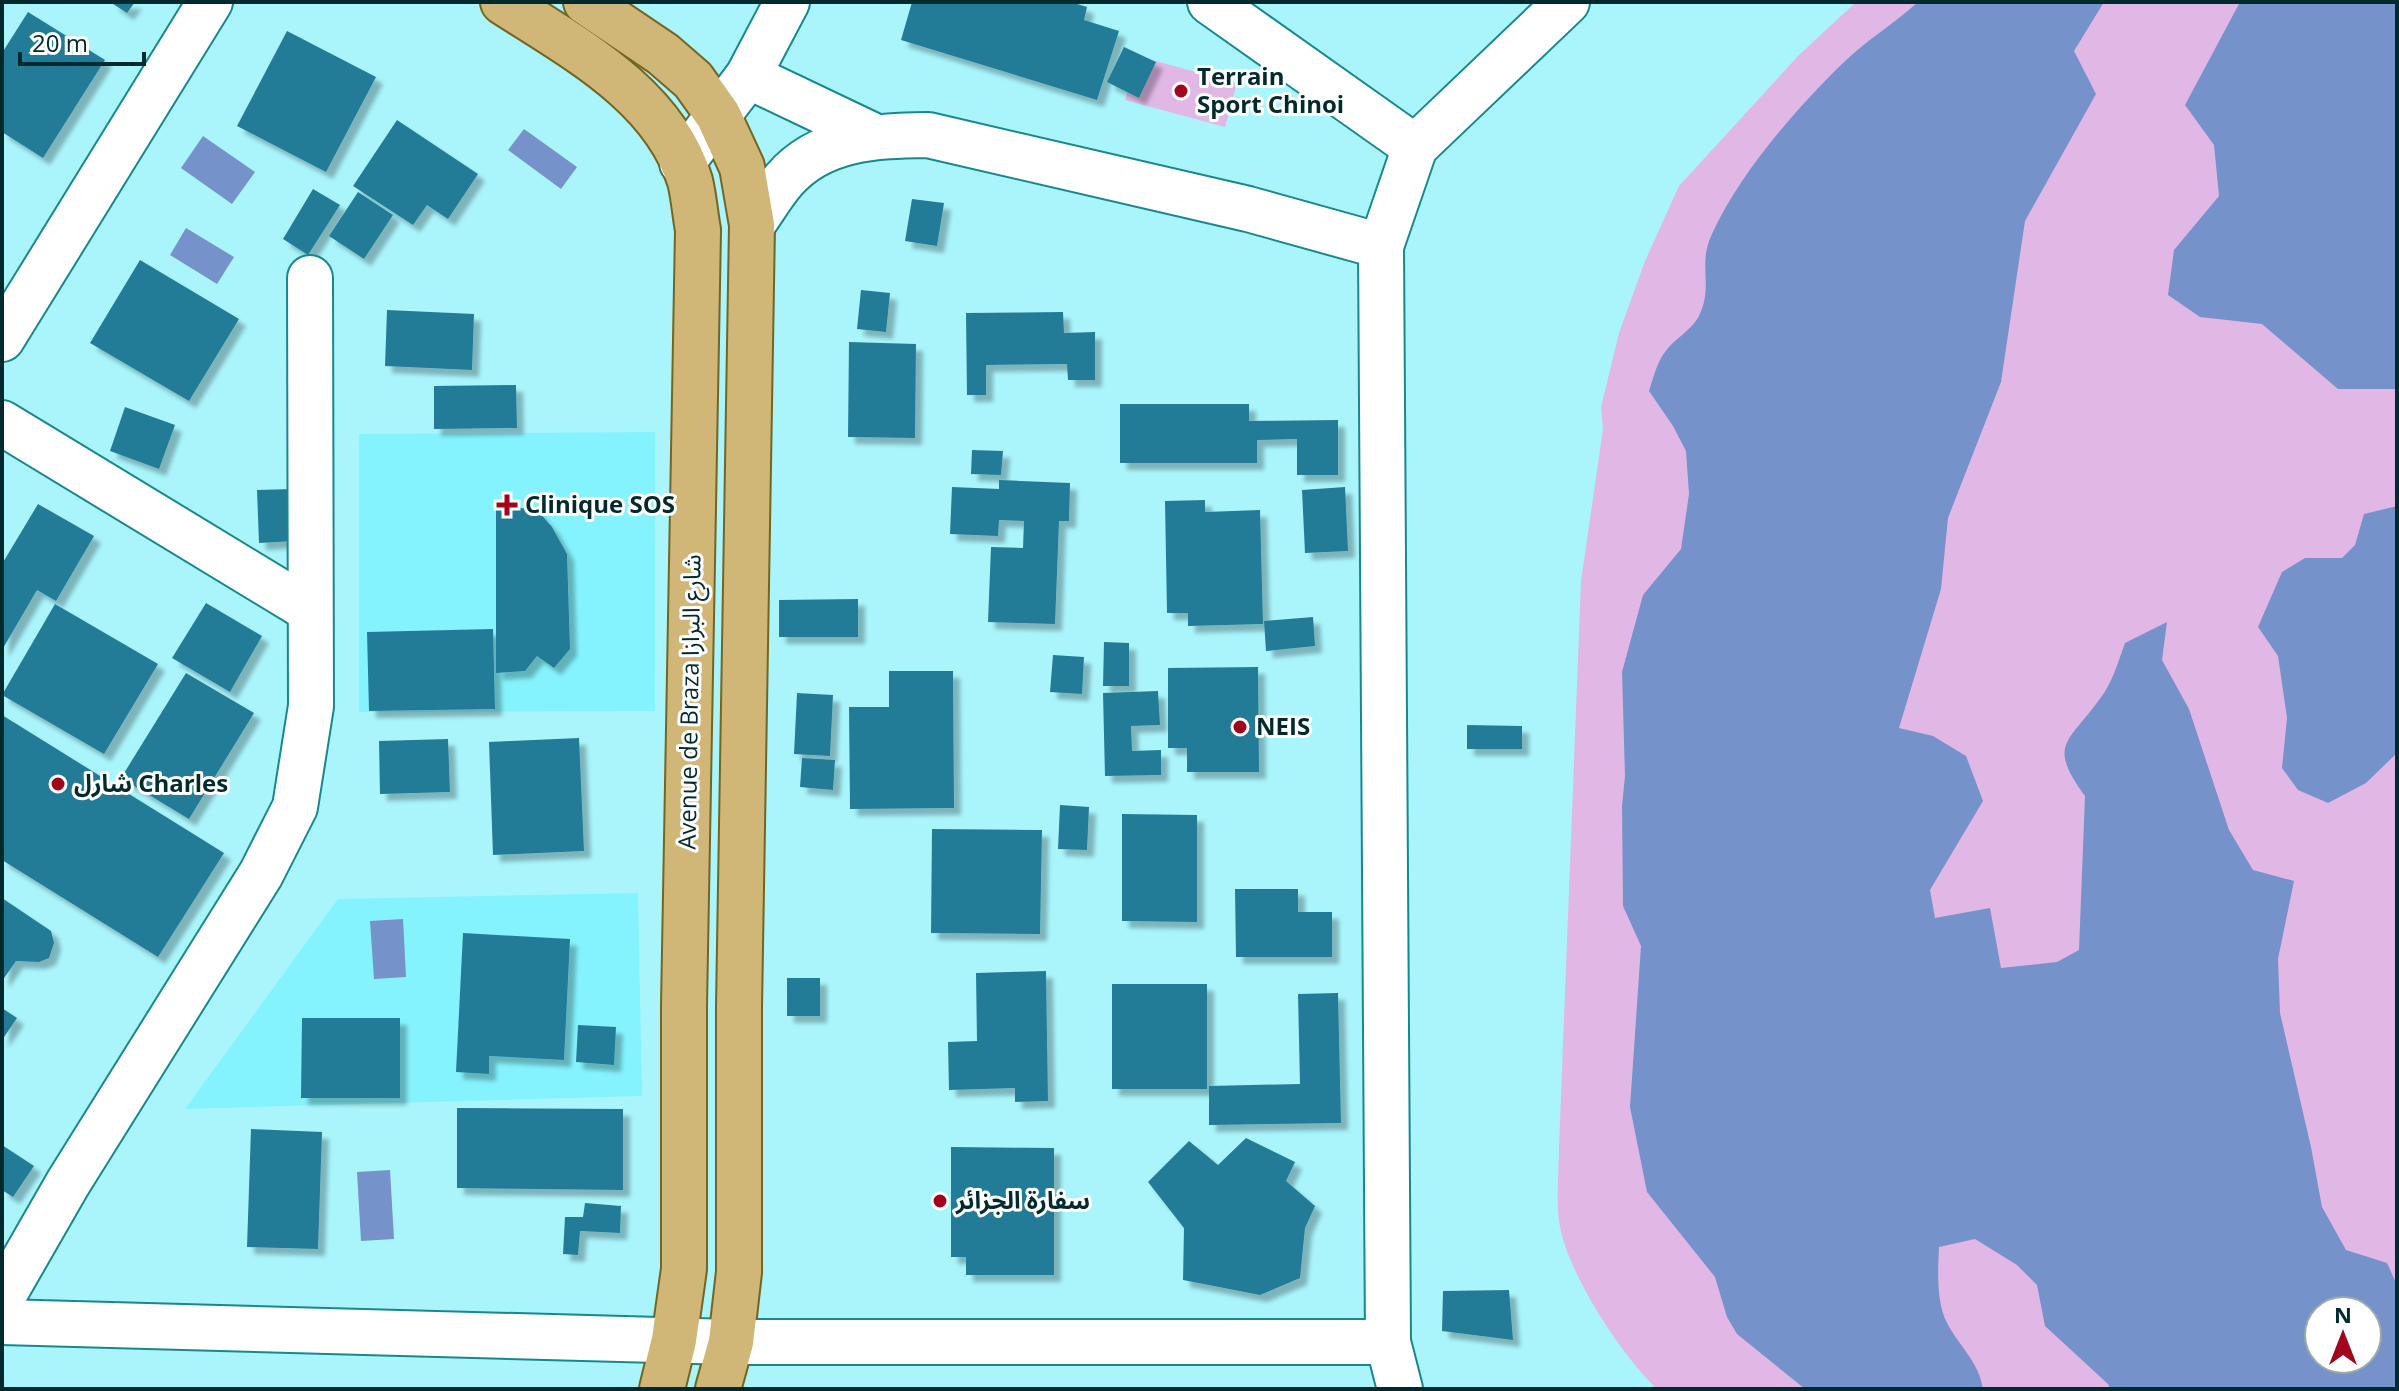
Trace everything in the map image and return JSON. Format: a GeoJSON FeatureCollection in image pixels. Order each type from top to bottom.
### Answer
{"type":"FeatureCollection","features":[{"type":"Feature","properties":{"kind":"main road","name":"Avenue de Braza شارع البرازا"},"geometry":{"type":"LineString","coordinates":[[503,2],[583,54],[631,92],[657,119],[690,182],[698,230],[684,1006],[684,1269],[674,1340],[662,1389]]}},
{"type":"Feature","properties":{"kind":"main road"},"geometry":{"type":"LineString","coordinates":[[586,2],[663,54],[693,80],[718,115],[742,167],[752,225],[739,1007],[739,1272],[731,1342],[718,1389]]}},
{"type":"Feature","properties":{"kind":"street"},"geometry":{"type":"LineString","coordinates":[[2,339],[210,2]]}},
{"type":"Feature","properties":{"kind":"street"},"geometry":{"type":"LineString","coordinates":[[682,163],[748,76],[787,2]]}},
{"type":"Feature","properties":{"kind":"street"},"geometry":{"type":"LineString","coordinates":[[1210,2],[1415,147]]}},
{"type":"Feature","properties":{"kind":"street"},"geometry":{"type":"LineString","coordinates":[[1400,1389],[1388,1342],[1381,246],[1415,147],[1567,2]]}},
{"type":"Feature","properties":{"kind":"street"},"geometry":{"type":"LineString","coordinates":[[748,76],[874,136]]}},
{"type":"Feature","properties":{"kind":"street"},"geometry":{"type":"LineString","coordinates":[[752,225],[786,178],[825,148],[874,136],[928,135],[1248,209],[1381,246]]}},
{"type":"Feature","properties":{"kind":"street"},"geometry":{"type":"LineString","coordinates":[[2,1298],[68,1183],[261,874],[295,807],[311,706],[310,278]]}},
{"type":"Feature","properties":{"kind":"street"},"geometry":{"type":"LineString","coordinates":[[2,423],[310,610]]}},
{"type":"Feature","properties":{"kind":"street"},"geometry":{"type":"LineString","coordinates":[[2,1322],[731,1342],[1388,1342]]}},
{"type":"Feature","properties":{"kind":"shaded area"},"geometry":{"type":"Polygon","coordinates":[[[1856,2],[2397,2],[2397,1389],[1657,1389],[1627,1355],[1597,1311],[1583,1287],[1564,1241],[1559,1221],[1558,1193],[1581,581],[1603,429],[1601,407],[1619,333],[1645,261],[1679,186],[1798,56],[1856,2]]]}},
{"type":"Feature","properties":{"kind":"shaded area"},"geometry":{"type":"Polygon","coordinates":[[[1918,2],[2104,2],[2074,51],[2096,94],[2025,221],[2001,382],[1948,518],[1941,589],[1899,728],[1933,736],[1966,756],[1983,801],[1930,890],[1935,918],[1990,908],[2001,968],[2057,962],[2079,950],[2085,796],[2067,765],[2066,745],[2108,687],[2125,643],[2167,622],[2162,660],[2189,709],[2229,830],[2253,870],[2294,881],[2278,959],[2280,1013],[2322,1207],[2346,1250],[2387,1263],[2397,1285],[2397,1389],[2110,1389],[2045,1326],[2037,1285],[2017,1265],[1975,1239],[1939,1247],[1938,1286],[1947,1323],[1973,1362],[1983,1389],[1805,1389],[1737,1334],[1727,1317],[1715,1277],[1647,1192],[1630,1107],[1641,946],[1623,906],[1622,806],[1625,776],[1622,672],[1643,595],[1681,549],[1689,494],[1686,451],[1649,391],[1662,356],[1699,316],[1705,294],[1708,245],[1737,188],[1787,122],[1860,48],[1918,2]]]}},
{"type":"Feature","properties":{"kind":"shaded area"},"geometry":{"type":"Polygon","coordinates":[[[2240,2],[2397,2],[2397,389],[2338,389],[2262,324],[2200,317],[2168,295],[2174,250],[2219,196],[2214,145],[2185,105],[2240,2]]]}},
{"type":"Feature","properties":{"kind":"shaded area","name":"Terrain Sport Chinoi"},"geometry":{"type":"Polygon","coordinates":[[[1137,56],[1237,83],[1225,127],[1125,100],[1137,56]]]}},
{"type":"Feature","properties":{"kind":"shaded area"},"geometry":{"type":"Polygon","coordinates":[[[524,129],[577,167],[561,189],[508,150],[524,129]]]}},
{"type":"Feature","properties":{"kind":"shaded area"},"geometry":{"type":"Polygon","coordinates":[[[203,136],[255,172],[232,204],[181,168],[203,136]]]}},
{"type":"Feature","properties":{"kind":"shaded area"},"geometry":{"type":"Polygon","coordinates":[[[186,228],[234,257],[217,284],[170,255],[186,228]]]}},
{"type":"Feature","properties":{"kind":"shaded area","name":"Clinique SOS"},"geometry":{"type":"Polygon","coordinates":[[[655,432],[655,711],[359,712],[359,434],[655,432]]]}},
{"type":"Feature","properties":{"kind":"shaded area"},"geometry":{"type":"Polygon","coordinates":[[[2397,506],[2397,753],[2366,783],[2328,803],[2298,790],[2282,768],[2287,718],[2278,656],[2258,627],[2282,572],[2305,558],[2342,558],[2355,545],[2364,514],[2397,506]]]}},
{"type":"Feature","properties":{"kind":"shaded area"},"geometry":{"type":"Polygon","coordinates":[[[638,893],[642,1096],[185,1109],[338,899],[638,893]]]}},
{"type":"Feature","properties":{"kind":"shaded area"},"geometry":{"type":"Polygon","coordinates":[[[403,919],[406,977],[374,979],[370,921],[403,919]]]}},
{"type":"Feature","properties":{"kind":"shaded area"},"geometry":{"type":"Polygon","coordinates":[[[390,1170],[394,1239],[361,1241],[357,1172],[390,1170]]]}},
{"type":"Feature","properties":{"kind":"building"},"geometry":{"type":"Polygon","coordinates":[[[110,2],[135,2],[127,13],[110,2]]]}},
{"type":"Feature","properties":{"kind":"building"},"geometry":{"type":"Polygon","coordinates":[[[912,2],[1071,2],[1087,7],[1084,20],[1119,31],[1097,100],[901,40],[912,2]]]}},
{"type":"Feature","properties":{"kind":"building"},"geometry":{"type":"Polygon","coordinates":[[[28,12],[105,60],[43,158],[2,132],[2,53],[28,12]]]}},
{"type":"Feature","properties":{"kind":"building"},"geometry":{"type":"Polygon","coordinates":[[[287,31],[376,77],[326,172],[237,126],[287,31]]]}},
{"type":"Feature","properties":{"kind":"building"},"geometry":{"type":"Polygon","coordinates":[[[1124,47],[1156,62],[1139,98],[1107,82],[1124,47]]]}},
{"type":"Feature","properties":{"kind":"building"},"geometry":{"type":"Polygon","coordinates":[[[397,120],[478,174],[448,219],[427,205],[413,225],[353,186],[397,120]]]}},
{"type":"Feature","properties":{"kind":"building"},"geometry":{"type":"Polygon","coordinates":[[[313,189],[340,205],[308,255],[283,239],[313,189]]]}},
{"type":"Feature","properties":{"kind":"building"},"geometry":{"type":"Polygon","coordinates":[[[358,192],[393,215],[364,259],[329,236],[358,192]]]}},
{"type":"Feature","properties":{"kind":"building"},"geometry":{"type":"Polygon","coordinates":[[[912,199],[944,203],[937,246],[905,241],[912,199]]]}},
{"type":"Feature","properties":{"kind":"building"},"geometry":{"type":"Polygon","coordinates":[[[140,260],[239,319],[189,401],[90,343],[140,260]]]}},
{"type":"Feature","properties":{"kind":"building"},"geometry":{"type":"Polygon","coordinates":[[[861,290],[890,293],[886,332],[857,329],[861,290]]]}},
{"type":"Feature","properties":{"kind":"building"},"geometry":{"type":"Polygon","coordinates":[[[387,310],[474,314],[472,370],[385,366],[387,310]]]}},
{"type":"Feature","properties":{"kind":"building"},"geometry":{"type":"Polygon","coordinates":[[[1063,312],[1064,333],[1095,332],[1095,380],[1068,380],[1067,364],[986,365],[986,395],[967,395],[966,313],[1063,312]]]}},
{"type":"Feature","properties":{"kind":"building"},"geometry":{"type":"Polygon","coordinates":[[[849,342],[916,344],[915,438],[848,437],[849,342]]]}},
{"type":"Feature","properties":{"kind":"building"},"geometry":{"type":"Polygon","coordinates":[[[516,385],[517,428],[434,429],[434,386],[516,385]]]}},
{"type":"Feature","properties":{"kind":"building"},"geometry":{"type":"Polygon","coordinates":[[[1120,404],[1249,404],[1249,421],[1338,420],[1338,475],[1297,475],[1297,439],[1257,440],[1257,463],[1120,463],[1120,404]]]}},
{"type":"Feature","properties":{"kind":"building"},"geometry":{"type":"Polygon","coordinates":[[[125,407],[175,425],[159,469],[110,451],[125,407]]]}},
{"type":"Feature","properties":{"kind":"building"},"geometry":{"type":"Polygon","coordinates":[[[972,450],[1003,451],[1001,475],[971,474],[972,450]]]}},
{"type":"Feature","properties":{"kind":"building"},"geometry":{"type":"Polygon","coordinates":[[[999,480],[1070,483],[1069,521],[1059,521],[1055,624],[988,622],[991,547],[1023,548],[1024,521],[999,520],[998,536],[950,534],[952,487],[999,489],[999,480]]]}},
{"type":"Feature","properties":{"kind":"building"},"geometry":{"type":"Polygon","coordinates":[[[1345,487],[1348,551],[1305,553],[1302,490],[1345,487]]]}},
{"type":"Feature","properties":{"kind":"building"},"geometry":{"type":"Polygon","coordinates":[[[293,489],[295,541],[259,543],[257,490],[293,489]]]}},
{"type":"Feature","properties":{"kind":"building"},"geometry":{"type":"Polygon","coordinates":[[[1205,500],[1205,512],[1260,510],[1263,624],[1188,626],[1188,613],[1167,613],[1165,501],[1205,500]]]}},
{"type":"Feature","properties":{"kind":"building"},"geometry":{"type":"Polygon","coordinates":[[[38,504],[94,536],[56,601],[37,590],[2,650],[2,564],[38,504]]]}},
{"type":"Feature","properties":{"kind":"building"},"geometry":{"type":"Polygon","coordinates":[[[496,505],[537,510],[552,527],[567,554],[570,649],[554,668],[537,656],[525,671],[496,673],[496,505]]]}},
{"type":"Feature","properties":{"kind":"building"},"geometry":{"type":"Polygon","coordinates":[[[858,599],[858,637],[779,637],[779,600],[858,599]]]}},
{"type":"Feature","properties":{"kind":"building"},"geometry":{"type":"Polygon","coordinates":[[[206,603],[262,636],[230,692],[172,658],[206,603]]]}},
{"type":"Feature","properties":{"kind":"building"},"geometry":{"type":"Polygon","coordinates":[[[55,604],[158,664],[104,754],[2,695],[55,604]]]}},
{"type":"Feature","properties":{"kind":"building"},"geometry":{"type":"Polygon","coordinates":[[[1313,617],[1315,646],[1266,651],[1264,621],[1313,617]]]}},
{"type":"Feature","properties":{"kind":"building"},"geometry":{"type":"Polygon","coordinates":[[[493,629],[495,709],[369,711],[367,632],[493,629]]]}},
{"type":"Feature","properties":{"kind":"building"},"geometry":{"type":"Polygon","coordinates":[[[1104,642],[1129,643],[1129,686],[1103,686],[1104,642]]]}},
{"type":"Feature","properties":{"kind":"building"},"geometry":{"type":"Polygon","coordinates":[[[1053,655],[1084,657],[1082,694],[1050,692],[1053,655]]]}},
{"type":"Feature","properties":{"kind":"building"},"geometry":{"type":"Polygon","coordinates":[[[1258,667],[1259,772],[1187,772],[1187,748],[1168,748],[1168,668],[1258,667]]]}},
{"type":"Feature","properties":{"kind":"building"},"geometry":{"type":"Polygon","coordinates":[[[889,671],[953,671],[954,808],[850,809],[849,707],[889,707],[889,671]]]}},
{"type":"Feature","properties":{"kind":"building"},"geometry":{"type":"Polygon","coordinates":[[[186,673],[254,713],[189,819],[121,778],[186,673]]]}},
{"type":"Feature","properties":{"kind":"building"},"geometry":{"type":"Polygon","coordinates":[[[1158,691],[1160,725],[1131,726],[1132,751],[1161,750],[1161,775],[1105,776],[1103,693],[1158,691]]]}},
{"type":"Feature","properties":{"kind":"building"},"geometry":{"type":"Polygon","coordinates":[[[797,693],[833,695],[830,756],[794,754],[797,693]]]}},
{"type":"Feature","properties":{"kind":"building","name":"شارل Charles"},"geometry":{"type":"Polygon","coordinates":[[[2,715],[224,853],[158,957],[2,860],[2,715]]]}},
{"type":"Feature","properties":{"kind":"building"},"geometry":{"type":"Polygon","coordinates":[[[1467,725],[1522,726],[1522,749],[1467,749],[1467,725]]]}},
{"type":"Feature","properties":{"kind":"building"},"geometry":{"type":"Polygon","coordinates":[[[579,738],[584,851],[493,855],[489,742],[579,738]]]}},
{"type":"Feature","properties":{"kind":"building"},"geometry":{"type":"Polygon","coordinates":[[[448,739],[450,792],[380,794],[379,741],[448,739]]]}},
{"type":"Feature","properties":{"kind":"building"},"geometry":{"type":"Polygon","coordinates":[[[802,758],[835,760],[833,790],[800,787],[802,758]]]}},
{"type":"Feature","properties":{"kind":"building"},"geometry":{"type":"Polygon","coordinates":[[[1060,805],[1089,807],[1087,850],[1058,849],[1060,805]]]}},
{"type":"Feature","properties":{"kind":"building"},"geometry":{"type":"Polygon","coordinates":[[[1122,814],[1197,815],[1197,922],[1122,921],[1122,814]]]}},
{"type":"Feature","properties":{"kind":"building"},"geometry":{"type":"Polygon","coordinates":[[[932,829],[1042,830],[1040,934],[931,933],[932,829]]]}},
{"type":"Feature","properties":{"kind":"building"},"geometry":{"type":"Polygon","coordinates":[[[1235,889],[1298,889],[1298,912],[1332,912],[1332,957],[1236,957],[1235,889]]]}},
{"type":"Feature","properties":{"kind":"building"},"geometry":{"type":"Polygon","coordinates":[[[2,898],[51,931],[54,943],[49,958],[39,962],[16,961],[2,981],[2,898]]]}},
{"type":"Feature","properties":{"kind":"building"},"geometry":{"type":"Polygon","coordinates":[[[463,933],[570,939],[564,1060],[489,1056],[489,1074],[456,1072],[463,933]]]}},
{"type":"Feature","properties":{"kind":"building"},"geometry":{"type":"Polygon","coordinates":[[[1046,971],[1048,1101],[1015,1102],[1015,1088],[949,1090],[948,1042],[977,1041],[976,973],[1046,971]]]}},
{"type":"Feature","properties":{"kind":"building"},"geometry":{"type":"Polygon","coordinates":[[[787,978],[820,978],[820,1016],[787,1016],[787,978]]]}},
{"type":"Feature","properties":{"kind":"building"},"geometry":{"type":"Polygon","coordinates":[[[1112,984],[1207,984],[1207,1089],[1112,1089],[1112,984]]]}},
{"type":"Feature","properties":{"kind":"building"},"geometry":{"type":"Polygon","coordinates":[[[1338,993],[1341,1123],[1209,1125],[1209,1086],[1300,1084],[1298,994],[1338,993]]]}},
{"type":"Feature","properties":{"kind":"building"},"geometry":{"type":"Polygon","coordinates":[[[2,1008],[17,1018],[2,1040],[2,1008]]]}},
{"type":"Feature","properties":{"kind":"building"},"geometry":{"type":"Polygon","coordinates":[[[302,1018],[400,1018],[400,1098],[301,1098],[302,1018]]]}},
{"type":"Feature","properties":{"kind":"building"},"geometry":{"type":"Polygon","coordinates":[[[578,1025],[616,1027],[614,1065],[576,1062],[578,1025]]]}},
{"type":"Feature","properties":{"kind":"building"},"geometry":{"type":"Polygon","coordinates":[[[457,1108],[623,1109],[623,1190],[457,1188],[457,1108]]]}},
{"type":"Feature","properties":{"kind":"building"},"geometry":{"type":"Polygon","coordinates":[[[251,1129],[322,1132],[318,1249],[247,1247],[251,1129]]]}},
{"type":"Feature","properties":{"kind":"building"},"geometry":{"type":"Polygon","coordinates":[[[1246,1138],[1295,1162],[1286,1181],[1315,1206],[1305,1228],[1300,1278],[1260,1295],[1183,1280],[1184,1228],[1148,1182],[1189,1141],[1218,1165],[1246,1138]]]}},
{"type":"Feature","properties":{"kind":"building"},"geometry":{"type":"Polygon","coordinates":[[[2,1145],[34,1166],[13,1197],[2,1190],[2,1145]]]}},
{"type":"Feature","properties":{"kind":"building"},"geometry":{"type":"Polygon","coordinates":[[[951,1147],[1054,1148],[1054,1275],[966,1275],[966,1257],[951,1257],[951,1147]]]}},
{"type":"Feature","properties":{"kind":"building"},"geometry":{"type":"Polygon","coordinates":[[[585,1203],[621,1206],[620,1233],[580,1231],[578,1255],[563,1254],[565,1217],[583,1217],[585,1203]]]}},
{"type":"Feature","properties":{"kind":"building"},"geometry":{"type":"Polygon","coordinates":[[[1509,1290],[1513,1340],[1442,1331],[1443,1291],[1509,1290]]]}},
{"type":"Feature","properties":{"kind":"place","name":"Terrain Sport Chinoi"},"geometry":{"type":"Point","coordinates":[1181,91]}},
{"type":"Feature","properties":{"kind":"place","name":"Clinique SOS"},"geometry":{"type":"Point","coordinates":[507,505]}},
{"type":"Feature","properties":{"kind":"place","name":"NEIS"},"geometry":{"type":"Point","coordinates":[1240,727]}},
{"type":"Feature","properties":{"kind":"place","name":"شارل Charles"},"geometry":{"type":"Point","coordinates":[58,784]}},
{"type":"Feature","properties":{"kind":"place","name":"سفارة الجزائر"},"geometry":{"type":"Point","coordinates":[940,1201]}}]}
